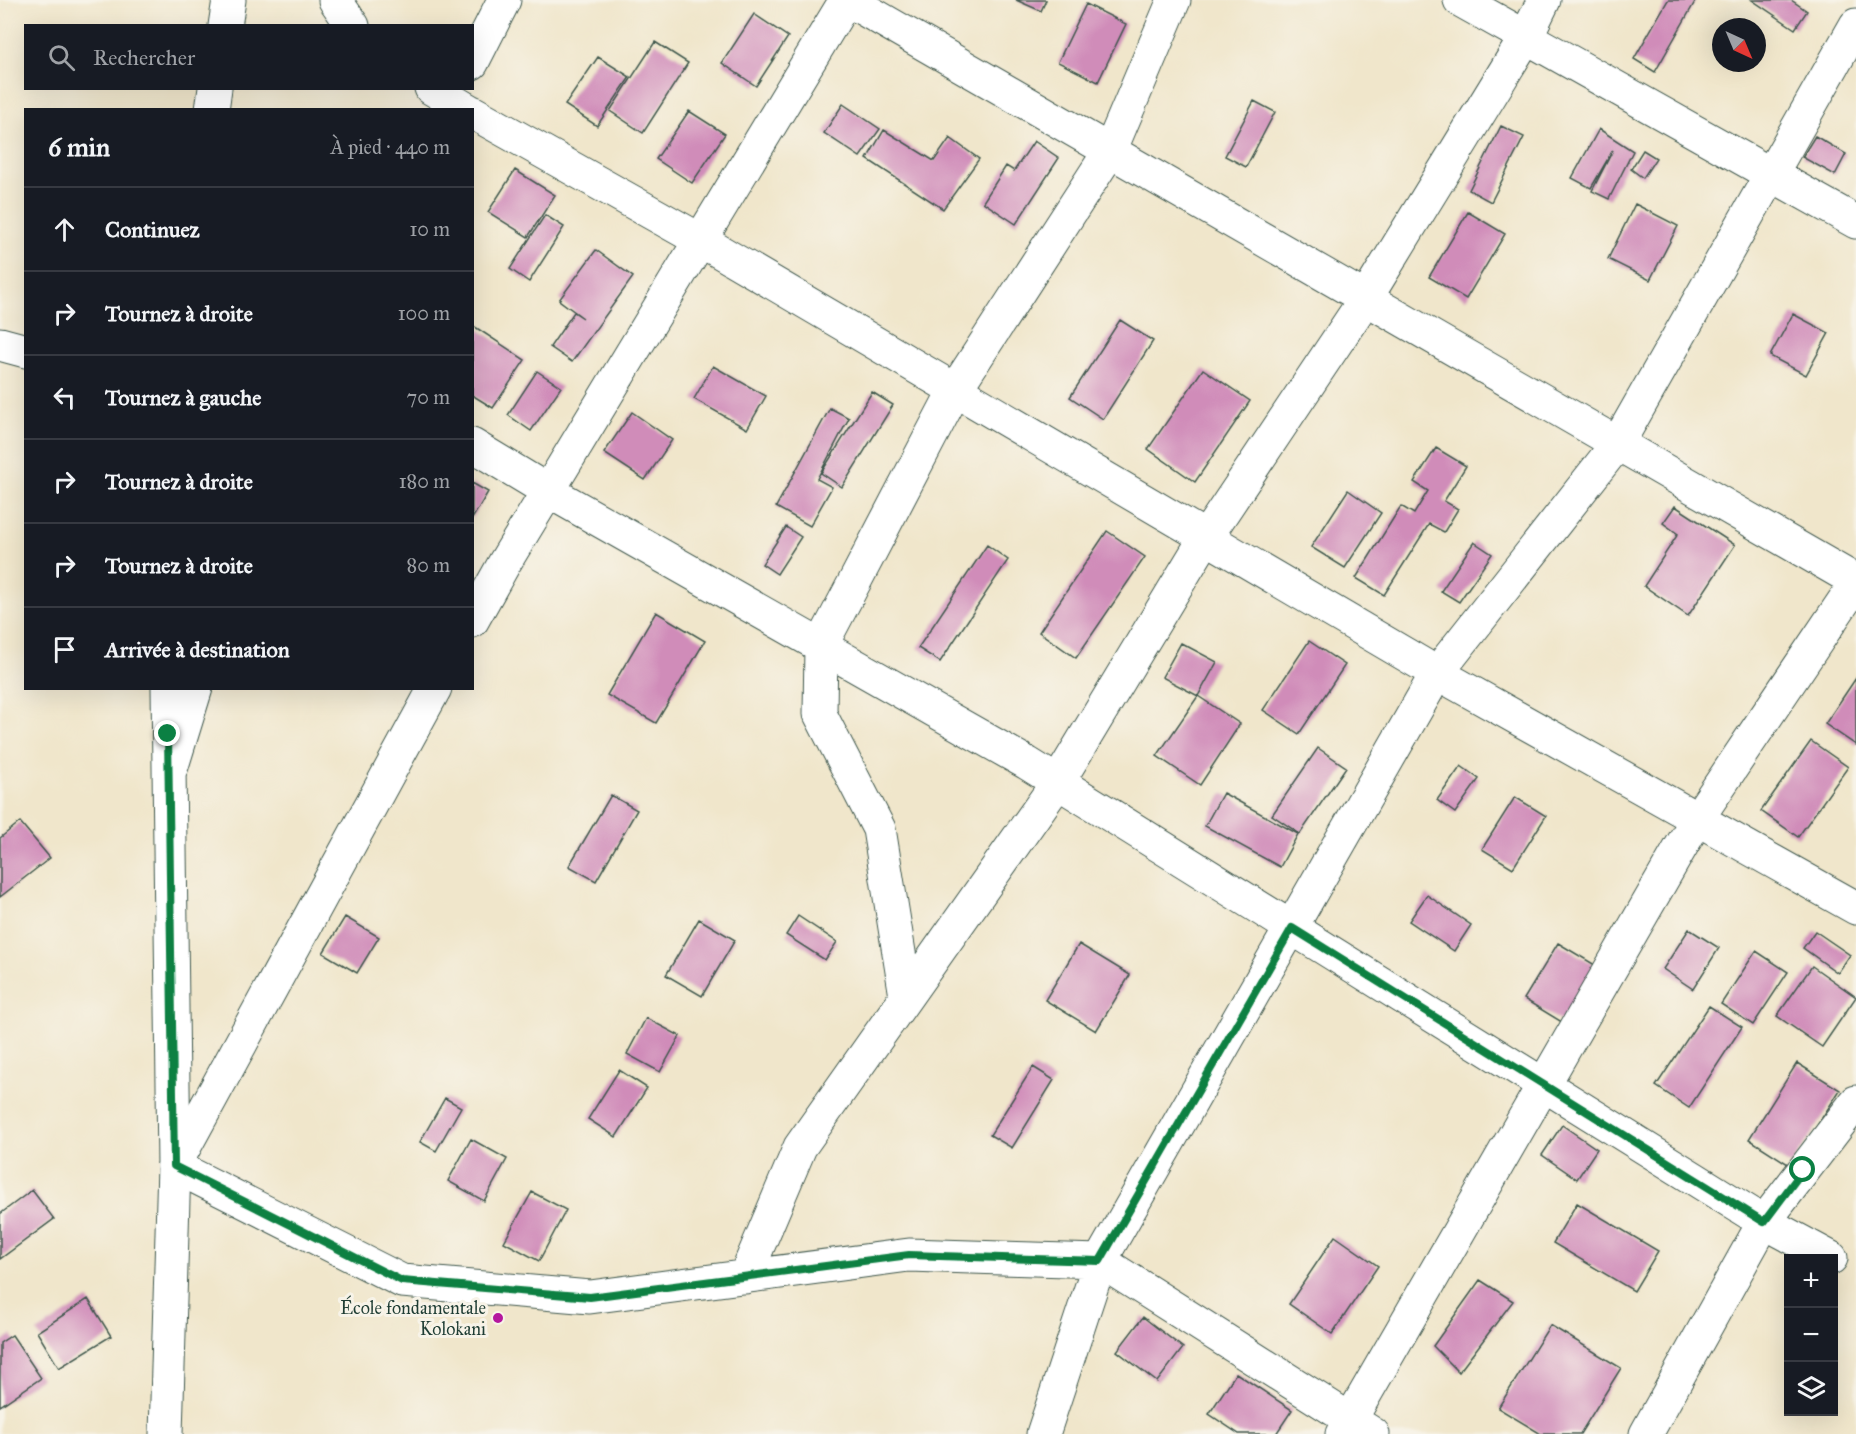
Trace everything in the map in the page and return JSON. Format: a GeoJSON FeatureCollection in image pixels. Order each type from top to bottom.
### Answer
{"type":"FeatureCollection","features":[{"type":"Feature","properties":{"kind":"street"},"geometry":{"type":"LineString","coordinates":[[225,24],[229,0]]}},
{"type":"Feature","properties":{"kind":"street"},"geometry":{"type":"LineString","coordinates":[[335,0],[352,24]]}},
{"type":"Feature","properties":{"kind":"street"},"geometry":{"type":"LineString","coordinates":[[474,59],[504,0]]}},
{"type":"Feature","properties":{"kind":"street"},"geometry":{"type":"LineString","coordinates":[[174,1166],[402,1281],[590,1297],[909,1255],[1100,1261],[1355,1429],[1543,1084],[1697,819],[1856,582],[1618,442],[847,0],[548,491],[474,618]]}},
{"type":"Feature","properties":{"kind":"street"},"geometry":{"type":"LineString","coordinates":[[906,996],[879,829],[819,714],[821,646],[955,390],[1110,151],[1174,0]]}},
{"type":"Feature","properties":{"kind":"street"},"geometry":{"type":"LineString","coordinates":[[1460,0],[1856,222]]}},
{"type":"Feature","properties":{"kind":"street"},"geometry":{"type":"LineString","coordinates":[[745,1277],[800,1147],[1058,782],[1206,537],[1366,298],[1526,37],[1544,0]]}},
{"type":"Feature","properties":{"kind":"street"},"geometry":{"type":"LineString","coordinates":[[1042,1434],[1100,1261],[1437,673],[1618,442],[1856,25]]}},
{"type":"Feature","properties":{"kind":"street"},"geometry":{"type":"LineString","coordinates":[[212,108],[215,90]]}},
{"type":"Feature","properties":{"kind":"street"},"geometry":{"type":"LineString","coordinates":[[474,113],[700,240],[1437,673],[1856,908]]}},
{"type":"Feature","properties":{"kind":"street"},"geometry":{"type":"LineString","coordinates":[[0,344],[24,350]]}},
{"type":"Feature","properties":{"kind":"street"},"geometry":{"type":"LineString","coordinates":[[474,446],[548,491],[1058,782],[1764,1222],[1823,1254]]}},
{"type":"Feature","properties":{"kind":"street"},"geometry":{"type":"LineString","coordinates":[[166,1434],[174,1166],[168,690]]}},
{"type":"Feature","properties":{"kind":"street"},"geometry":{"type":"LineString","coordinates":[[168,779],[195,690]]}},
{"type":"Feature","properties":{"kind":"street"},"geometry":{"type":"LineString","coordinates":[[174,1166],[434,690]]}},
{"type":"Feature","properties":{"kind":"street"},"geometry":{"type":"LineString","coordinates":[[1646,1434],[1764,1222],[1856,1102]]}},
{"type":"Feature","properties":{"kind":"street"},"geometry":{"type":"LineString","coordinates":[[1838,1262],[1856,1272]]}},
{"type":"Feature","properties":{"kind":"building"},"geometry":{"type":"Polygon","coordinates":[[[1016,0],[1046,0],[1041,11],[1016,0]]]}},
{"type":"Feature","properties":{"kind":"building"},"geometry":{"type":"Polygon","coordinates":[[[1668,0],[1696,0],[1655,72],[1634,59],[1668,0]]]}},
{"type":"Feature","properties":{"kind":"building"},"geometry":{"type":"Polygon","coordinates":[[[1752,0],[1791,0],[1807,11],[1795,29],[1752,0]]]}},
{"type":"Feature","properties":{"kind":"building"},"geometry":{"type":"Polygon","coordinates":[[[1086,4],[1126,24],[1098,82],[1058,62],[1086,4]]]}},
{"type":"Feature","properties":{"kind":"building"},"geometry":{"type":"Polygon","coordinates":[[[754,14],[788,37],[756,86],[722,63],[754,14]]]}},
{"type":"Feature","properties":{"kind":"building"},"geometry":{"type":"Polygon","coordinates":[[[655,42],[688,63],[643,133],[610,111],[655,42]]]}},
{"type":"Feature","properties":{"kind":"building"},"geometry":{"type":"Polygon","coordinates":[[[598,57],[630,77],[597,126],[565,105],[598,57]]]}},
{"type":"Feature","properties":{"kind":"building"},"geometry":{"type":"Polygon","coordinates":[[[1254,101],[1275,112],[1246,167],[1225,156],[1254,101]]]}},
{"type":"Feature","properties":{"kind":"building"},"geometry":{"type":"Polygon","coordinates":[[[843,104],[880,129],[860,157],[824,133],[843,104]]]}},
{"type":"Feature","properties":{"kind":"building"},"geometry":{"type":"Polygon","coordinates":[[[689,111],[725,134],[692,183],[656,159],[689,111]]]}},
{"type":"Feature","properties":{"kind":"building"},"geometry":{"type":"Polygon","coordinates":[[[1501,126],[1524,137],[1491,202],[1469,190],[1501,126]]]}},
{"type":"Feature","properties":{"kind":"building"},"geometry":{"type":"Polygon","coordinates":[[[1599,129],[1633,151],[1609,199],[1592,191],[1613,150],[1591,188],[1572,178],[1599,129]]]}},
{"type":"Feature","properties":{"kind":"building"},"geometry":{"type":"Polygon","coordinates":[[[884,130],[934,161],[950,138],[979,159],[943,209],[867,159],[884,130]]]}},
{"type":"Feature","properties":{"kind":"building"},"geometry":{"type":"Polygon","coordinates":[[[1815,136],[1846,154],[1835,175],[1802,157],[1815,136]]]}},
{"type":"Feature","properties":{"kind":"building"},"geometry":{"type":"Polygon","coordinates":[[[1034,141],[1059,158],[1016,224],[983,202],[1006,166],[1014,171],[1034,141]]]}},
{"type":"Feature","properties":{"kind":"building"},"geometry":{"type":"Polygon","coordinates":[[[1643,150],[1656,158],[1643,178],[1631,169],[1643,150]]]}},
{"type":"Feature","properties":{"kind":"building"},"geometry":{"type":"Polygon","coordinates":[[[515,170],[555,195],[528,237],[488,212],[515,170]]]}},
{"type":"Feature","properties":{"kind":"building"},"geometry":{"type":"Polygon","coordinates":[[[1635,204],[1678,226],[1650,280],[1608,259],[1635,204]]]}},
{"type":"Feature","properties":{"kind":"building"},"geometry":{"type":"Polygon","coordinates":[[[1468,212],[1505,234],[1466,299],[1429,277],[1468,212]]]}},
{"type":"Feature","properties":{"kind":"building"},"geometry":{"type":"Polygon","coordinates":[[[545,215],[564,227],[529,282],[510,269],[545,215]]]}},
{"type":"Feature","properties":{"kind":"building"},"geometry":{"type":"Polygon","coordinates":[[[596,250],[633,277],[572,362],[550,347],[574,312],[583,318],[559,300],[596,250]]]}},
{"type":"Feature","properties":{"kind":"building"},"geometry":{"type":"Polygon","coordinates":[[[1793,314],[1829,333],[1806,375],[1770,356],[1793,314]]]}},
{"type":"Feature","properties":{"kind":"building"},"geometry":{"type":"Polygon","coordinates":[[[1120,320],[1153,341],[1103,419],[1070,397],[1120,320]]]}},
{"type":"Feature","properties":{"kind":"building"},"geometry":{"type":"Polygon","coordinates":[[[474,326],[525,360],[493,408],[474,396],[474,326]]]}},
{"type":"Feature","properties":{"kind":"building"},"geometry":{"type":"Polygon","coordinates":[[[713,366],[766,396],[747,429],[694,399],[713,366]]]}},
{"type":"Feature","properties":{"kind":"building"},"geometry":{"type":"Polygon","coordinates":[[[1203,369],[1250,401],[1195,482],[1148,449],[1203,369]]]}},
{"type":"Feature","properties":{"kind":"building"},"geometry":{"type":"Polygon","coordinates":[[[537,371],[561,387],[531,431],[508,415],[537,371]]]}},
{"type":"Feature","properties":{"kind":"building"},"geometry":{"type":"Polygon","coordinates":[[[872,392],[893,405],[842,487],[821,473],[872,392]]]}},
{"type":"Feature","properties":{"kind":"building"},"geometry":{"type":"Polygon","coordinates":[[[830,408],[849,418],[817,479],[832,487],[810,526],[776,507],[830,408]]]}},
{"type":"Feature","properties":{"kind":"building"},"geometry":{"type":"Polygon","coordinates":[[[632,412],[672,440],[645,480],[604,453],[632,412]]]}},
{"type":"Feature","properties":{"kind":"building"},"geometry":{"type":"Polygon","coordinates":[[[1436,448],[1466,466],[1444,501],[1458,509],[1444,532],[1429,524],[1384,595],[1356,578],[1401,506],[1414,514],[1428,491],[1414,482],[1436,448]]]}},
{"type":"Feature","properties":{"kind":"building"},"geometry":{"type":"Polygon","coordinates":[[[474,484],[488,492],[474,516],[474,484]]]}},
{"type":"Feature","properties":{"kind":"building"},"geometry":{"type":"Polygon","coordinates":[[[1348,490],[1381,513],[1345,568],[1311,547],[1348,490]]]}},
{"type":"Feature","properties":{"kind":"building"},"geometry":{"type":"Polygon","coordinates":[[[1675,506],[1735,545],[1688,616],[1644,586],[1678,534],[1663,523],[1675,506]]]}},
{"type":"Feature","properties":{"kind":"building"},"geometry":{"type":"Polygon","coordinates":[[[786,527],[801,537],[777,574],[762,564],[786,527]]]}},
{"type":"Feature","properties":{"kind":"building"},"geometry":{"type":"Polygon","coordinates":[[[1107,531],[1145,557],[1076,658],[1039,632],[1107,531]]]}},
{"type":"Feature","properties":{"kind":"building"},"geometry":{"type":"Polygon","coordinates":[[[1474,542],[1492,554],[1459,602],[1441,591],[1474,542]]]}},
{"type":"Feature","properties":{"kind":"building"},"geometry":{"type":"Polygon","coordinates":[[[987,545],[1008,560],[940,662],[918,648],[987,545]]]}},
{"type":"Feature","properties":{"kind":"building"},"geometry":{"type":"Polygon","coordinates":[[[656,612],[705,641],[656,723],[607,695],[656,612]]]}},
{"type":"Feature","properties":{"kind":"building"},"geometry":{"type":"Polygon","coordinates":[[[1309,641],[1345,665],[1299,734],[1263,710],[1309,641]]]}},
{"type":"Feature","properties":{"kind":"building"},"geometry":{"type":"Polygon","coordinates":[[[1181,643],[1217,662],[1198,696],[1162,677],[1181,643]]]}},
{"type":"Feature","properties":{"kind":"building"},"geometry":{"type":"Polygon","coordinates":[[[1856,678],[1856,745],[1825,724],[1856,678]]]}},
{"type":"Feature","properties":{"kind":"building"},"geometry":{"type":"Polygon","coordinates":[[[1198,696],[1240,724],[1200,785],[1157,756],[1198,696]]]}},
{"type":"Feature","properties":{"kind":"building"},"geometry":{"type":"Polygon","coordinates":[[[1811,741],[1848,767],[1798,837],[1761,811],[1811,741]]]}},
{"type":"Feature","properties":{"kind":"building"},"geometry":{"type":"Polygon","coordinates":[[[1318,748],[1346,767],[1300,834],[1272,815],[1318,748]]]}},
{"type":"Feature","properties":{"kind":"building"},"geometry":{"type":"Polygon","coordinates":[[[1461,766],[1479,779],[1455,813],[1437,800],[1461,766]]]}},
{"type":"Feature","properties":{"kind":"building"},"geometry":{"type":"Polygon","coordinates":[[[1223,793],[1298,834],[1280,867],[1205,826],[1223,793]]]}},
{"type":"Feature","properties":{"kind":"building"},"geometry":{"type":"Polygon","coordinates":[[[611,795],[637,810],[596,881],[569,866],[611,795]]]}},
{"type":"Feature","properties":{"kind":"building"},"geometry":{"type":"Polygon","coordinates":[[[1515,797],[1546,816],[1513,868],[1482,849],[1515,797]]]}},
{"type":"Feature","properties":{"kind":"building"},"geometry":{"type":"Polygon","coordinates":[[[20,822],[50,858],[0,897],[0,838],[20,822]]]}},
{"type":"Feature","properties":{"kind":"building"},"geometry":{"type":"Polygon","coordinates":[[[1427,895],[1471,925],[1454,951],[1409,921],[1427,895]]]}},
{"type":"Feature","properties":{"kind":"building"},"geometry":{"type":"Polygon","coordinates":[[[798,916],[837,942],[825,960],[786,935],[798,916]]]}},
{"type":"Feature","properties":{"kind":"building"},"geometry":{"type":"Polygon","coordinates":[[[345,917],[379,937],[357,973],[323,953],[345,917]]]}},
{"type":"Feature","properties":{"kind":"building"},"geometry":{"type":"Polygon","coordinates":[[[699,919],[735,940],[702,996],[666,975],[699,919]]]}},
{"type":"Feature","properties":{"kind":"building"},"geometry":{"type":"Polygon","coordinates":[[[1689,929],[1719,948],[1693,989],[1663,969],[1689,929]]]}},
{"type":"Feature","properties":{"kind":"building"},"geometry":{"type":"Polygon","coordinates":[[[1815,931],[1850,955],[1838,973],[1803,948],[1815,931]]]}},
{"type":"Feature","properties":{"kind":"building"},"geometry":{"type":"Polygon","coordinates":[[[1558,943],[1600,968],[1565,1024],[1524,999],[1558,943]]]}},
{"type":"Feature","properties":{"kind":"building"},"geometry":{"type":"Polygon","coordinates":[[[1079,944],[1130,975],[1096,1031],[1045,1000],[1079,944]]]}},
{"type":"Feature","properties":{"kind":"building"},"geometry":{"type":"Polygon","coordinates":[[[1756,951],[1788,972],[1753,1025],[1721,1004],[1756,951]]]}},
{"type":"Feature","properties":{"kind":"building"},"geometry":{"type":"Polygon","coordinates":[[[1812,966],[1856,997],[1822,1047],[1777,1016],[1812,966]]]}},
{"type":"Feature","properties":{"kind":"building"},"geometry":{"type":"Polygon","coordinates":[[[1709,1006],[1742,1027],[1689,1108],[1656,1086],[1709,1006]]]}},
{"type":"Feature","properties":{"kind":"building"},"geometry":{"type":"Polygon","coordinates":[[[646,1018],[680,1036],[660,1072],[627,1054],[646,1018]]]}},
{"type":"Feature","properties":{"kind":"building"},"geometry":{"type":"Polygon","coordinates":[[[1797,1063],[1840,1090],[1791,1166],[1749,1139],[1797,1063]]]}},
{"type":"Feature","properties":{"kind":"building"},"geometry":{"type":"Polygon","coordinates":[[[1033,1067],[1054,1080],[1012,1148],[990,1135],[1033,1067]]]}},
{"type":"Feature","properties":{"kind":"building"},"geometry":{"type":"Polygon","coordinates":[[[619,1070],[647,1088],[616,1137],[588,1119],[619,1070]]]}},
{"type":"Feature","properties":{"kind":"building"},"geometry":{"type":"Polygon","coordinates":[[[445,1098],[461,1107],[436,1151],[420,1142],[445,1098]]]}},
{"type":"Feature","properties":{"kind":"building"},"geometry":{"type":"Polygon","coordinates":[[[1562,1125],[1597,1149],[1577,1179],[1542,1155],[1562,1125]]]}},
{"type":"Feature","properties":{"kind":"building"},"geometry":{"type":"Polygon","coordinates":[[[471,1139],[507,1159],[484,1201],[448,1181],[471,1139]]]}},
{"type":"Feature","properties":{"kind":"building"},"geometry":{"type":"Polygon","coordinates":[[[32,1190],[54,1219],[0,1259],[0,1214],[32,1190]]]}},
{"type":"Feature","properties":{"kind":"building"},"geometry":{"type":"Polygon","coordinates":[[[532,1192],[566,1210],[539,1261],[504,1242],[532,1192]]]}},
{"type":"Feature","properties":{"kind":"building"},"geometry":{"type":"Polygon","coordinates":[[[1577,1203],[1658,1251],[1634,1291],[1553,1243],[1577,1203]]]}},
{"type":"Feature","properties":{"kind":"building"},"geometry":{"type":"Polygon","coordinates":[[[1335,1236],[1378,1266],[1332,1334],[1289,1304],[1335,1236]]]}},
{"type":"Feature","properties":{"kind":"building"},"geometry":{"type":"Polygon","coordinates":[[[1480,1280],[1513,1301],[1459,1372],[1433,1346],[1480,1280]]]}},
{"type":"Feature","properties":{"kind":"building"},"geometry":{"type":"Polygon","coordinates":[[[88,1299],[111,1336],[59,1368],[37,1332],[88,1299]]]}},
{"type":"Feature","properties":{"kind":"building"},"geometry":{"type":"Polygon","coordinates":[[[1143,1317],[1183,1348],[1157,1382],[1117,1351],[1143,1317]]]}},
{"type":"Feature","properties":{"kind":"building"},"geometry":{"type":"Polygon","coordinates":[[[1550,1325],[1621,1368],[1580,1434],[1541,1434],[1498,1408],[1550,1325]]]}},
{"type":"Feature","properties":{"kind":"building"},"geometry":{"type":"Polygon","coordinates":[[[12,1335],[41,1378],[0,1406],[0,1343],[12,1335]]]}},
{"type":"Feature","properties":{"kind":"building"},"geometry":{"type":"Polygon","coordinates":[[[1236,1373],[1292,1410],[1276,1434],[1239,1434],[1209,1414],[1236,1373]]]}},
{"type":"Feature","properties":{"kind":"place","name":"École fondamentale Kolokani"},"geometry":{"type":"Point","coordinates":[498,1318]}},
{"type":"Feature","properties":{"kind":"route"},"geometry":{"type":"LineString","coordinates":[[168,734],[174,1166],[402,1281],[590,1297],[909,1255],[1100,1261],[1292,928],[1764,1222],[1803,1170]]}}]}
